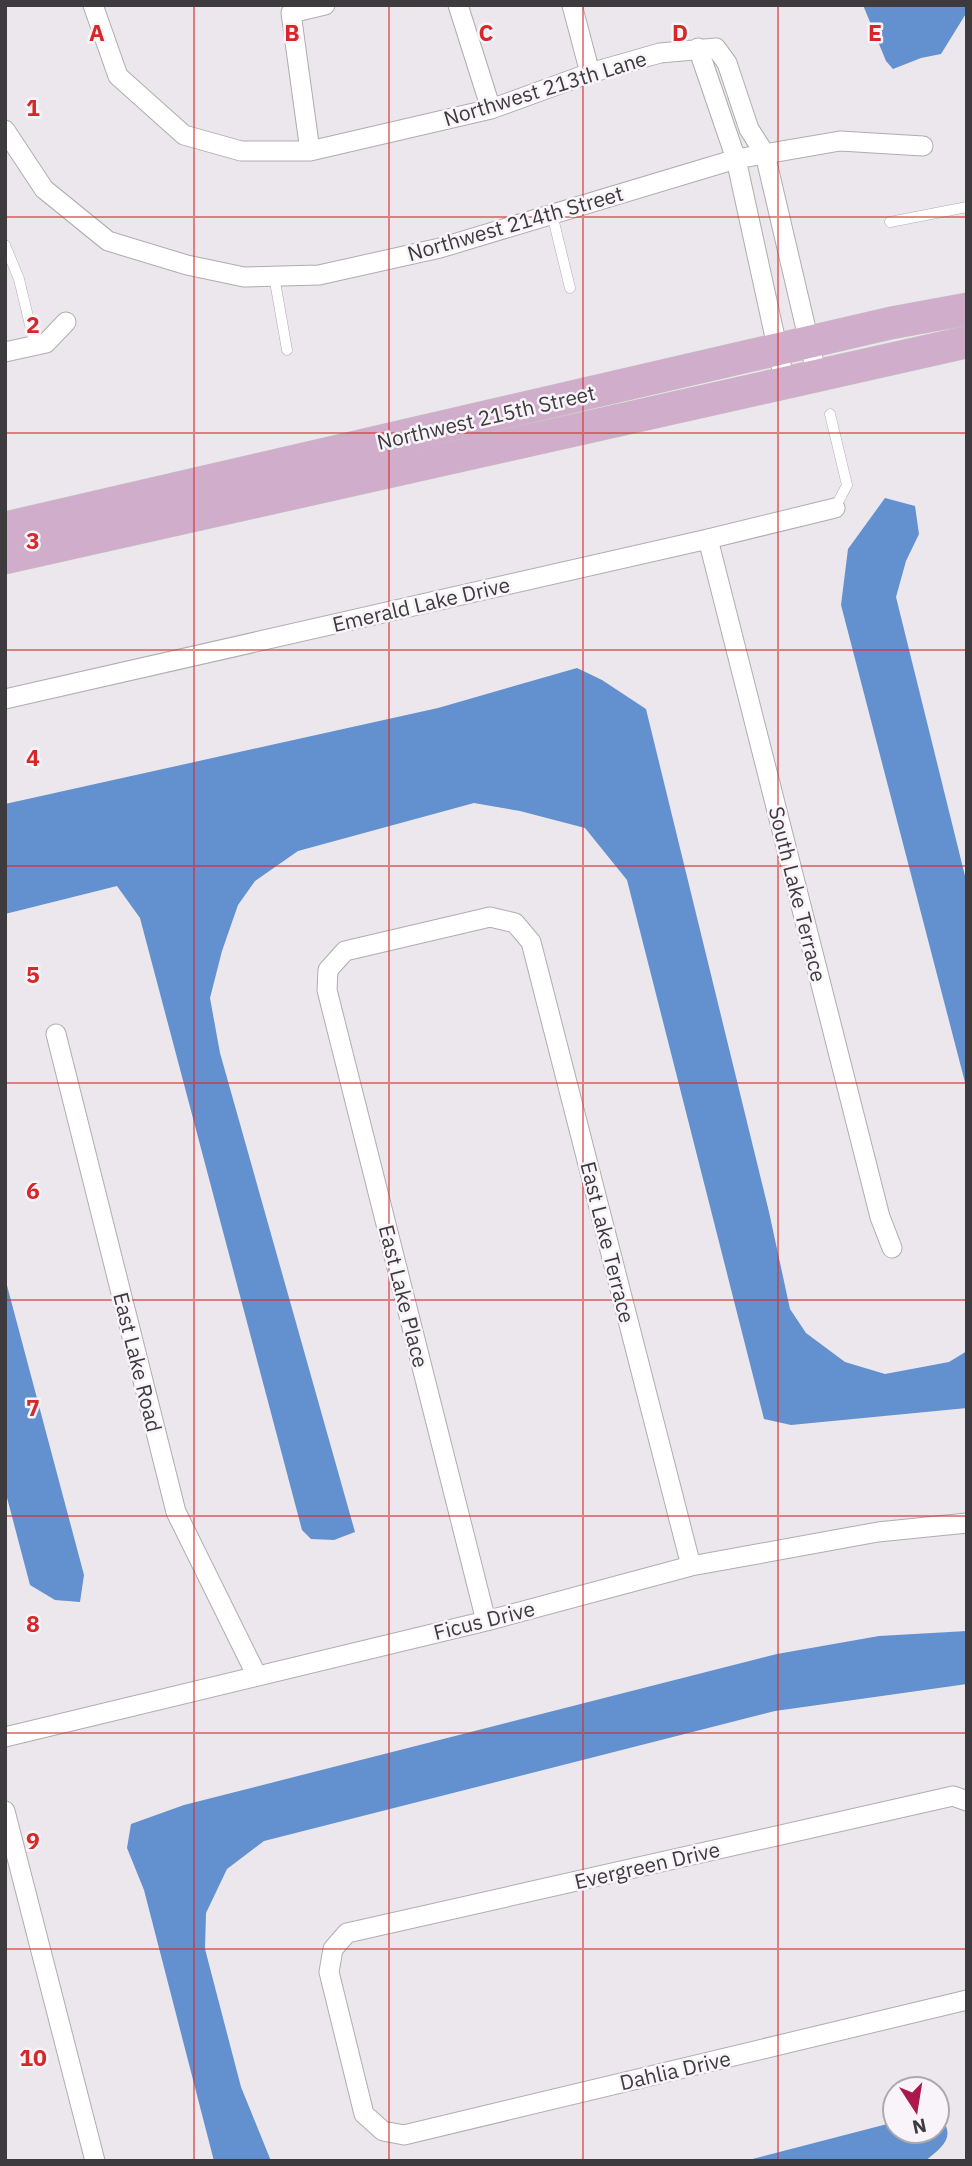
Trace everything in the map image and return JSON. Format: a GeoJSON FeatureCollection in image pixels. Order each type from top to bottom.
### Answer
{"type":"FeatureCollection","features":[{"type":"Feature","properties":{"kind":"main road","name":"Northwest 215th Street"},"geometry":{"type":"LineString","coordinates":[[5,528],[794,345],[967,309]]}},
{"type":"Feature","properties":{"kind":"main road","name":"Northwest 215th Street"},"geometry":{"type":"LineString","coordinates":[[5,558],[967,342]]}},
{"type":"Feature","properties":{"kind":"street","name":"Northwest 213th Lane"},"geometry":{"type":"LineString","coordinates":[[93,5],[118,76],[184,135],[241,151],[310,151],[491,109],[590,73],[660,53],[698,48]]}},
{"type":"Feature","properties":{"kind":"street"},"geometry":{"type":"LineString","coordinates":[[310,151],[290,13],[325,5]]}},
{"type":"Feature","properties":{"kind":"street"},"geometry":{"type":"LineString","coordinates":[[458,5],[491,109]]}},
{"type":"Feature","properties":{"kind":"street"},"geometry":{"type":"LineString","coordinates":[[572,5],[590,73]]}},
{"type":"Feature","properties":{"kind":"street"},"geometry":{"type":"LineString","coordinates":[[785,383],[794,345],[765,154],[749,130],[723,54],[716,48],[698,48],[794,345],[817,376]]}},
{"type":"Feature","properties":{"kind":"street","name":"Northwest 214th Street"},"geometry":{"type":"LineString","coordinates":[[5,130],[44,189],[108,241],[187,265],[244,277],[319,275],[440,248],[736,159],[840,141],[923,146]]}},
{"type":"Feature","properties":{"kind":"street"},"geometry":{"type":"LineString","coordinates":[[5,352],[46,344],[66,322]]}},
{"type":"Feature","properties":{"kind":"street","name":"Emerald Lake Drive"},"geometry":{"type":"LineString","coordinates":[[5,699],[835,508]]}},
{"type":"Feature","properties":{"kind":"street","name":"South Lake Terrace"},"geometry":{"type":"LineString","coordinates":[[708,539],[873,1190],[892,1248]]}},
{"type":"Feature","properties":{"kind":"street","name":"East Lake Terrace"},"geometry":{"type":"LineString","coordinates":[[328,970],[345,951],[490,917],[515,923],[531,942],[691,1566]]}},
{"type":"Feature","properties":{"kind":"street","name":"East Lake Place"},"geometry":{"type":"LineString","coordinates":[[328,970],[327,990],[486,1621]]}},
{"type":"Feature","properties":{"kind":"street","name":"East Lake Road"},"geometry":{"type":"LineString","coordinates":[[56,1034],[176,1512],[257,1676]]}},
{"type":"Feature","properties":{"kind":"street","name":"Ficus Drive"},"geometry":{"type":"LineString","coordinates":[[5,1737],[486,1621],[691,1566],[878,1532],[967,1524]]}},
{"type":"Feature","properties":{"kind":"street","name":"Evergreen Drive"},"geometry":{"type":"LineString","coordinates":[[383,2131],[364,2114],[329,1972],[333,1949],[347,1933],[953,1796],[967,1801]]}},
{"type":"Feature","properties":{"kind":"street"},"geometry":{"type":"LineString","coordinates":[[5,1811],[95,2161]]}},
{"type":"Feature","properties":{"kind":"street","name":"Dahlia Drive"},"geometry":{"type":"LineString","coordinates":[[383,2131],[404,2135],[967,2000]]}},
{"type":"Feature","properties":{"kind":"lane"},"geometry":{"type":"LineString","coordinates":[[890,222],[967,207]]}},
{"type":"Feature","properties":{"kind":"lane"},"geometry":{"type":"LineString","coordinates":[[552,214],[570,288]]}},
{"type":"Feature","properties":{"kind":"lane"},"geometry":{"type":"LineString","coordinates":[[5,245],[19,279],[35,346]]}},
{"type":"Feature","properties":{"kind":"lane"},"geometry":{"type":"LineString","coordinates":[[274,276],[287,350]]}},
{"type":"Feature","properties":{"kind":"lane"},"geometry":{"type":"LineString","coordinates":[[830,414],[847,485],[835,508]]}},
{"type":"Feature","properties":{"kind":"water"},"geometry":{"type":"Polygon","coordinates":[[[863,5],[967,5],[967,12],[941,54],[921,58],[893,69],[886,61],[863,5]]]}},
{"type":"Feature","properties":{"kind":"water"},"geometry":{"type":"Polygon","coordinates":[[[885,498],[915,506],[919,534],[906,561],[896,597],[967,884],[967,1090],[841,605],[848,549],[885,498]]]}},
{"type":"Feature","properties":{"kind":"water"},"geometry":{"type":"Polygon","coordinates":[[[577,668],[602,680],[646,709],[769,1212],[790,1309],[806,1333],[845,1362],[885,1374],[949,1362],[967,1351],[967,1408],[791,1425],[764,1419],[627,880],[585,828],[520,811],[474,803],[298,851],[255,881],[238,905],[210,998],[220,1053],[355,1532],[334,1540],[311,1539],[302,1530],[140,918],[117,886],[5,914],[5,804],[438,708],[577,668]]]}},
{"type":"Feature","properties":{"kind":"water"},"geometry":{"type":"Polygon","coordinates":[[[5,1278],[84,1575],[80,1602],[55,1600],[30,1585],[5,1490],[5,1278]]]}},
{"type":"Feature","properties":{"kind":"water"},"geometry":{"type":"Polygon","coordinates":[[[967,1631],[967,1684],[775,1711],[264,1841],[227,1869],[206,1913],[205,1949],[241,2087],[271,2161],[214,2161],[144,1890],[127,1848],[131,1824],[184,1805],[777,1654],[879,1636],[967,1631]]]}},
{"type":"Feature","properties":{"kind":"water"},"geometry":{"type":"Polygon","coordinates":[[[881,2126],[881,2145],[943,2145],[925,2161],[745,2161],[881,2126]]]}}]}
